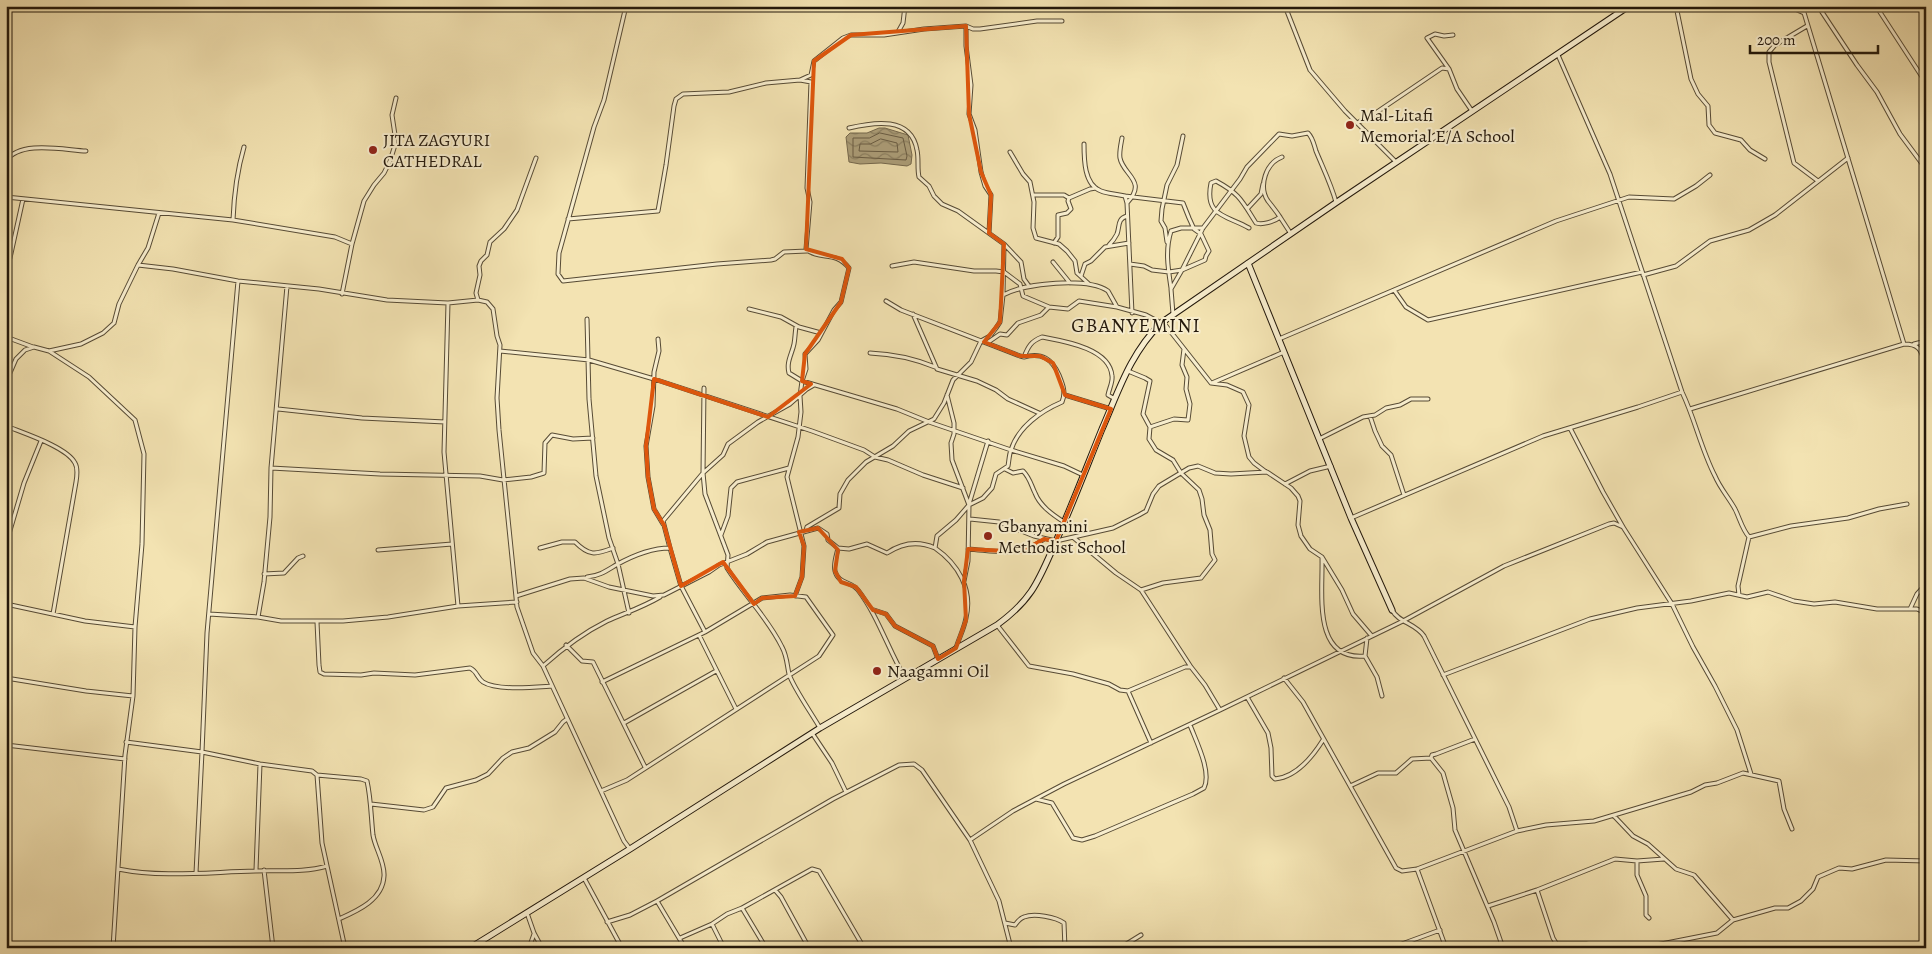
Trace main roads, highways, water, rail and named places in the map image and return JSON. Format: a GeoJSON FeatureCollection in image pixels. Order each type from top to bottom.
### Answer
{"type":"FeatureCollection","features":[{"type":"Feature","properties":{"kind":"main road"},"geometry":{"type":"LineString","coordinates":[[470,948],[820,728],[997,625],[1017,610],[1028,598],[1056,541],[1127,371],[1140,347],[1162,322],[1629,6]]}},
{"type":"Feature","properties":{"kind":"main road"},"geometry":{"type":"LineString","coordinates":[[1248,263],[1319,439],[1392,610]]}},
{"type":"Feature","properties":{"kind":"water"},"geometry":{"type":"Polygon","coordinates":[[[879,128],[908,135],[912,155],[911,164],[907,166],[849,162],[846,137],[850,133],[867,133],[879,128]]]}},
{"type":"Feature","properties":{"kind":"place","name":"Mal-Litafi Memorial E/A School"},"geometry":{"type":"Point","coordinates":[1350,125]}},
{"type":"Feature","properties":{"kind":"place","name":"JITA ZAGYURI CATHEDRAL"},"geometry":{"type":"Point","coordinates":[373,150]}},
{"type":"Feature","properties":{"kind":"place","name":"Gbanyamini Methodist School"},"geometry":{"type":"Point","coordinates":[988,536]}},
{"type":"Feature","properties":{"kind":"place","name":"Naagamni Oil"},"geometry":{"type":"Point","coordinates":[877,671]}},
{"type":"Feature","properties":{"kind":"district","name":"GBANYEMINI"},"geometry":{"type":"Point","coordinates":[1136,325]}}]}
